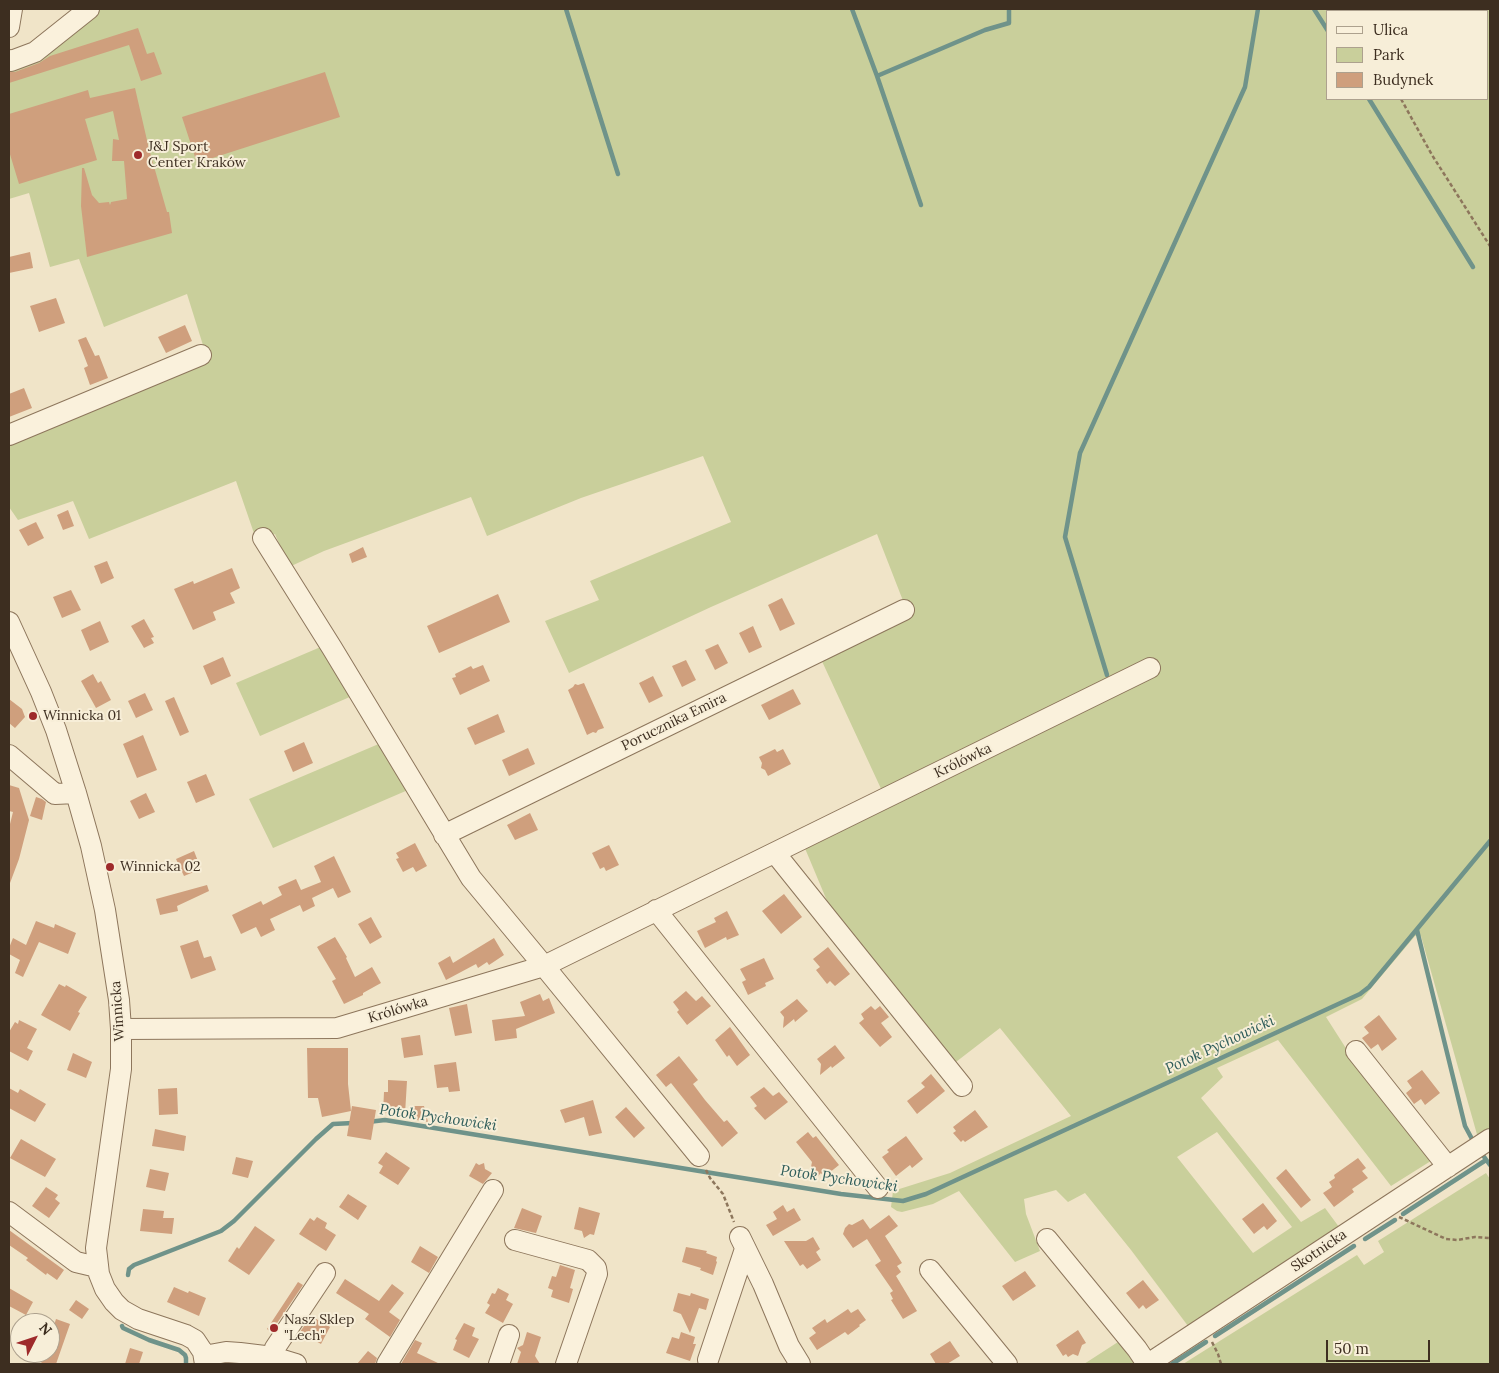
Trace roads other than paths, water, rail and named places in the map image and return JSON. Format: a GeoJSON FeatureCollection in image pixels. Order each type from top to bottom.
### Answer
{"type":"FeatureCollection","features":[{"type":"Feature","properties":{"kind":"street"},"geometry":{"type":"LineString","coordinates":[[9,27],[12,9]]}},
{"type":"Feature","properties":{"kind":"street"},"geometry":{"type":"LineString","coordinates":[[9,60],[11,61],[36,52],[89,9]]}},
{"type":"Feature","properties":{"kind":"street"},"geometry":{"type":"LineString","coordinates":[[9,435],[201,355]]}},
{"type":"Feature","properties":{"kind":"street"},"geometry":{"type":"LineString","coordinates":[[263,538],[359,691],[471,878],[699,1156]]}},
{"type":"Feature","properties":{"kind":"street","name":"Porucznika Emira"},"geometry":{"type":"LineString","coordinates":[[444,835],[904,610]]}},
{"type":"Feature","properties":{"kind":"street","name":"Winnicka"},"geometry":{"type":"LineString","coordinates":[[9,622],[41,692],[76,793],[105,910],[119,1000],[121,1029],[120,1068],[96,1248],[97,1267],[105,1289],[122,1310],[138,1319],[191,1337],[199,1344],[204,1360]]}},
{"type":"Feature","properties":{"kind":"street","name":"Królówka"},"geometry":{"type":"LineString","coordinates":[[121,1029],[337,1028],[544,966],[1150,668]]}},
{"type":"Feature","properties":{"kind":"street"},"geometry":{"type":"LineString","coordinates":[[9,754],[55,794],[76,793]]}},
{"type":"Feature","properties":{"kind":"street"},"geometry":{"type":"LineString","coordinates":[[775,853],[962,1086]]}},
{"type":"Feature","properties":{"kind":"street"},"geometry":{"type":"LineString","coordinates":[[656,910],[878,1188]]}},
{"type":"Feature","properties":{"kind":"street"},"geometry":{"type":"LineString","coordinates":[[1356,1050],[1448,1167]]}},
{"type":"Feature","properties":{"kind":"street","name":"Skotnicka"},"geometry":{"type":"LineString","coordinates":[[1148,1364],[1490,1139]]}},
{"type":"Feature","properties":{"kind":"street"},"geometry":{"type":"LineString","coordinates":[[387,1364],[493,1190]]}},
{"type":"Feature","properties":{"kind":"street"},"geometry":{"type":"LineString","coordinates":[[9,1212],[76,1262],[97,1267]]}},
{"type":"Feature","properties":{"kind":"street"},"geometry":{"type":"LineString","coordinates":[[1046,1239],[1138,1349],[1148,1364]]}},
{"type":"Feature","properties":{"kind":"street"},"geometry":{"type":"LineString","coordinates":[[515,1240],[588,1260],[596,1268],[597,1274],[566,1364]]}},
{"type":"Feature","properties":{"kind":"street"},"geometry":{"type":"LineString","coordinates":[[708,1360],[743,1243],[763,1284],[789,1346],[800,1364]]}},
{"type":"Feature","properties":{"kind":"street"},"geometry":{"type":"LineString","coordinates":[[930,1270],[1007,1364]]}},
{"type":"Feature","properties":{"kind":"street"},"geometry":{"type":"LineString","coordinates":[[273,1357],[275,1348],[325,1273]]}},
{"type":"Feature","properties":{"kind":"street"},"geometry":{"type":"LineString","coordinates":[[499,1364],[509,1335]]}},
{"type":"Feature","properties":{"kind":"street"},"geometry":{"type":"LineString","coordinates":[[204,1360],[233,1352],[273,1357],[296,1364]]}},
{"type":"Feature","properties":{"kind":"waterway"},"geometry":{"type":"LineString","coordinates":[[566,9],[618,174]]}},
{"type":"Feature","properties":{"kind":"waterway"},"geometry":{"type":"LineString","coordinates":[[852,9],[921,205]]}},
{"type":"Feature","properties":{"kind":"waterway"},"geometry":{"type":"LineString","coordinates":[[877,76],[985,30],[1009,23],[1009,9]]}},
{"type":"Feature","properties":{"kind":"waterway"},"geometry":{"type":"LineString","coordinates":[[1107,675],[1065,537],[1080,453],[1245,87],[1258,9]]}},
{"type":"Feature","properties":{"kind":"waterway"},"geometry":{"type":"LineString","coordinates":[[1314,9],[1326,28]]}},
{"type":"Feature","properties":{"kind":"waterway"},"geometry":{"type":"LineString","coordinates":[[1370,100],[1473,267]]}},
{"type":"Feature","properties":{"kind":"waterway","name":"Potok Pychowicki"},"geometry":{"type":"LineString","coordinates":[[368,1122],[385,1120],[841,1194],[903,1201],[926,1194],[1360,994],[1369,987],[1490,841]]}},
{"type":"Feature","properties":{"kind":"waterway"},"geometry":{"type":"LineString","coordinates":[[1417,930],[1465,1126],[1472,1139]]}},
{"type":"Feature","properties":{"kind":"waterway","name":"Potok Pychowicki"},"geometry":{"type":"LineString","coordinates":[[128,1275],[129,1269],[134,1265],[221,1231],[234,1221],[333,1124],[353,1123]]}},
{"type":"Feature","properties":{"kind":"waterway"},"geometry":{"type":"LineString","coordinates":[[1482,1154],[1490,1165]]}},
{"type":"Feature","properties":{"kind":"waterway"},"geometry":{"type":"LineString","coordinates":[[1403,1214],[1486,1160]]}},
{"type":"Feature","properties":{"kind":"waterway"},"geometry":{"type":"LineString","coordinates":[[1365,1239],[1395,1220]]}},
{"type":"Feature","properties":{"kind":"waterway"},"geometry":{"type":"LineString","coordinates":[[1215,1336],[1354,1246]]}},
{"type":"Feature","properties":{"kind":"waterway"},"geometry":{"type":"LineString","coordinates":[[122,1326],[149,1340],[179,1350],[185,1355],[186,1364]]}},
{"type":"Feature","properties":{"kind":"waterway"},"geometry":{"type":"LineString","coordinates":[[1172,1364],[1206,1342]]}},
{"type":"Feature","properties":{"kind":"place","name":"J&J Sport Center Kraków"},"geometry":{"type":"Point","coordinates":[138,155]}},
{"type":"Feature","properties":{"kind":"place","name":"Winnicka 01"},"geometry":{"type":"Point","coordinates":[33,716]}},
{"type":"Feature","properties":{"kind":"place","name":"Winnicka 02"},"geometry":{"type":"Point","coordinates":[110,867]}},
{"type":"Feature","properties":{"kind":"place","name":"Nasz Sklep \"Lech\""},"geometry":{"type":"Point","coordinates":[274,1328]}}]}
